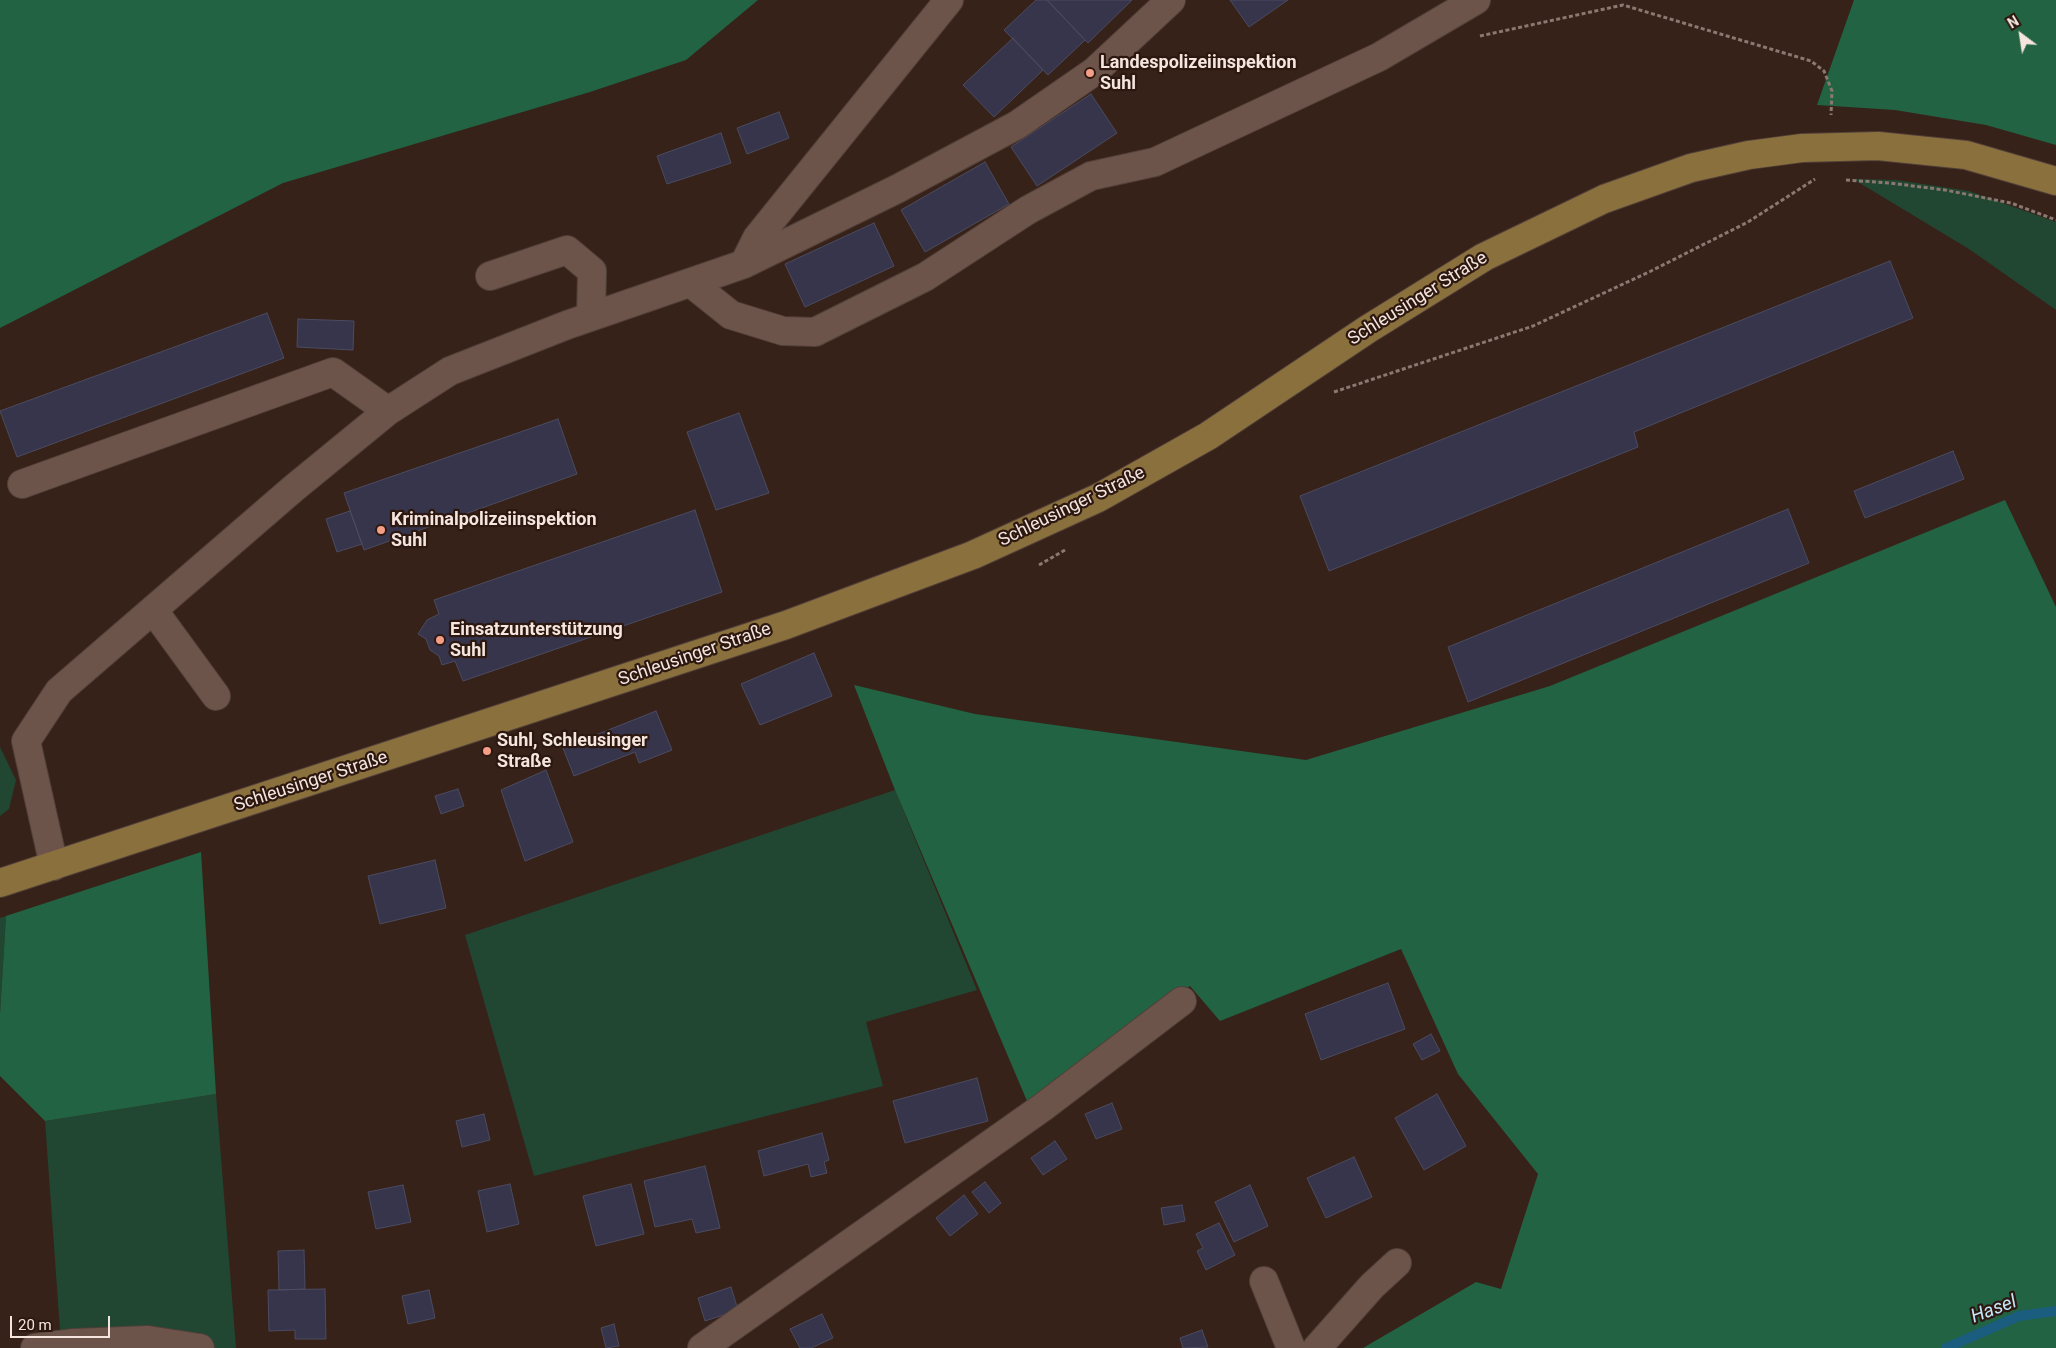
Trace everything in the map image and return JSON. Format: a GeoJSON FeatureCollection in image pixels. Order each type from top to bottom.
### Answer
{"type":"FeatureCollection","features":[{"type":"Feature","properties":{"kind":"main road","name":"Schleusinger Straße"},"geometry":{"type":"LineString","coordinates":[[0,884],[786,625],[974,555],[1098,498],[1208,436],[1368,329],[1484,257],[1604,199],[1691,168],[1748,155],[1802,148],[1878,146],[1966,155],[2056,182]]}},
{"type":"Feature","properties":{"kind":"street"},"geometry":{"type":"LineString","coordinates":[[744,264],[757,238],[949,0]]}},
{"type":"Feature","properties":{"kind":"street"},"geometry":{"type":"LineString","coordinates":[[54,866],[26,740],[59,691],[154,611],[297,485],[388,411],[450,372],[591,316],[744,264],[897,188],[1017,125],[1095,71],[1171,0]]}},
{"type":"Feature","properties":{"kind":"street"},"geometry":{"type":"LineString","coordinates":[[691,283],[730,315],[783,332],[815,332],[925,277],[1028,210],[1091,176],[1155,162],[1379,57],[1476,0]]}},
{"type":"Feature","properties":{"kind":"street"},"geometry":{"type":"LineString","coordinates":[[490,276],[567,250],[592,271],[591,316]]}},
{"type":"Feature","properties":{"kind":"street"},"geometry":{"type":"LineString","coordinates":[[22,484],[333,372],[388,411]]}},
{"type":"Feature","properties":{"kind":"street"},"geometry":{"type":"LineString","coordinates":[[154,611],[216,696]]}},
{"type":"Feature","properties":{"kind":"street"},"geometry":{"type":"LineString","coordinates":[[702,1348],[1043,1106],[1182,1001]]}},
{"type":"Feature","properties":{"kind":"street"},"geometry":{"type":"LineString","coordinates":[[1317,1348],[1372,1286],[1397,1263]]}},
{"type":"Feature","properties":{"kind":"street"},"geometry":{"type":"LineString","coordinates":[[1264,1281],[1291,1348]]}},
{"type":"Feature","properties":{"kind":"street"},"geometry":{"type":"LineString","coordinates":[[35,1348],[74,1343],[148,1340],[200,1348]]}},
{"type":"Feature","properties":{"kind":"path"},"geometry":{"type":"LineString","coordinates":[[1622,0],[1623,5]]}},
{"type":"Feature","properties":{"kind":"path"},"geometry":{"type":"LineString","coordinates":[[1474,37],[1623,5],[1811,61],[1824,71],[1832,91],[1831,115]]}},
{"type":"Feature","properties":{"kind":"path"},"geometry":{"type":"LineString","coordinates":[[1328,396],[1336,391],[1533,326],[1651,271],[1748,222],[1816,179]]}},
{"type":"Feature","properties":{"kind":"path"},"geometry":{"type":"LineString","coordinates":[[1844,180],[1890,183],[1945,190],[2011,203],[2056,220]]}},
{"type":"Feature","properties":{"kind":"path"},"geometry":{"type":"LineString","coordinates":[[1039,565],[1072,546]]}},
{"type":"Feature","properties":{"kind":"green space"},"geometry":{"type":"Polygon","coordinates":[[[0,0],[758,0],[686,60],[590,92],[283,183],[0,328],[0,0]]]}},
{"type":"Feature","properties":{"kind":"green space"},"geometry":{"type":"Polygon","coordinates":[[[1854,0],[2056,0],[2056,145],[1986,125],[1895,110],[1817,105],[1854,0]]]}},
{"type":"Feature","properties":{"kind":"green space"},"geometry":{"type":"Polygon","coordinates":[[[1853,179],[1896,180],[1969,191],[2056,222],[2056,310],[1969,249],[1853,179]]]}},
{"type":"Feature","properties":{"kind":"green space"},"geometry":{"type":"Polygon","coordinates":[[[2005,500],[2056,607],[2056,1348],[1363,1348],[1476,1282],[1501,1289],[1538,1174],[1458,1074],[1401,949],[1220,1021],[1190,986],[1027,1101],[895,790],[854,685],[975,714],[1306,760],[1550,686],[2005,500]]]}},
{"type":"Feature","properties":{"kind":"green space"},"geometry":{"type":"Polygon","coordinates":[[[0,747],[16,780],[9,809],[0,816],[0,747]]]}},
{"type":"Feature","properties":{"kind":"green space"},"geometry":{"type":"Polygon","coordinates":[[[895,790],[977,990],[866,1022],[883,1086],[534,1176],[465,935],[895,790]]]}},
{"type":"Feature","properties":{"kind":"green space"},"geometry":{"type":"Polygon","coordinates":[[[201,852],[216,1094],[45,1121],[0,1076],[0,1014],[6,916],[201,852]]]}},
{"type":"Feature","properties":{"kind":"green space"},"geometry":{"type":"Polygon","coordinates":[[[6,916],[0,1014],[0,918],[6,916]]]}},
{"type":"Feature","properties":{"kind":"green space"},"geometry":{"type":"Polygon","coordinates":[[[216,1094],[236,1348],[35,1348],[61,1344],[45,1121],[216,1094]]]}},
{"type":"Feature","properties":{"kind":"building"},"geometry":{"type":"Polygon","coordinates":[[[1036,0],[1047,0],[1085,40],[1048,75],[1004,30],[1036,0]]]}},
{"type":"Feature","properties":{"kind":"building"},"geometry":{"type":"Polygon","coordinates":[[[1047,0],[1132,0],[1088,43],[1047,0]]]}},
{"type":"Feature","properties":{"kind":"building"},"geometry":{"type":"Polygon","coordinates":[[[1230,0],[1288,0],[1249,27],[1230,0]]]}},
{"type":"Feature","properties":{"kind":"building"},"geometry":{"type":"Polygon","coordinates":[[[1013,38],[1043,70],[994,117],[963,85],[1013,38]]]}},
{"type":"Feature","properties":{"kind":"building"},"geometry":{"type":"Polygon","coordinates":[[[1091,94],[1117,133],[1037,186],[1011,147],[1091,94]]]}},
{"type":"Feature","properties":{"kind":"building"},"geometry":{"type":"Polygon","coordinates":[[[779,112],[789,138],[747,154],[737,128],[779,112]]]}},
{"type":"Feature","properties":{"kind":"building"},"geometry":{"type":"Polygon","coordinates":[[[721,133],[731,163],[667,184],[657,156],[721,133]]]}},
{"type":"Feature","properties":{"kind":"building"},"geometry":{"type":"Polygon","coordinates":[[[985,162],[1009,204],[925,252],[901,210],[985,162]]]}},
{"type":"Feature","properties":{"kind":"building"},"geometry":{"type":"Polygon","coordinates":[[[874,223],[894,266],[805,307],[785,264],[874,223]]]}},
{"type":"Feature","properties":{"kind":"building"},"geometry":{"type":"Polygon","coordinates":[[[1890,261],[1913,318],[1634,432],[1638,447],[1329,571],[1300,496],[1890,261]]]}},
{"type":"Feature","properties":{"kind":"building"},"geometry":{"type":"Polygon","coordinates":[[[267,313],[284,358],[17,457],[0,411],[267,313]]]}},
{"type":"Feature","properties":{"kind":"building"},"geometry":{"type":"Polygon","coordinates":[[[298,319],[354,321],[353,350],[297,347],[298,319]]]}},
{"type":"Feature","properties":{"kind":"building"},"geometry":{"type":"Polygon","coordinates":[[[739,413],[769,493],[716,510],[687,432],[739,413]]]}},
{"type":"Feature","properties":{"kind":"building"},"geometry":{"type":"Polygon","coordinates":[[[558,419],[577,474],[364,550],[344,493],[558,419]]]}},
{"type":"Feature","properties":{"kind":"building"},"geometry":{"type":"Polygon","coordinates":[[[1953,451],[1964,479],[1865,518],[1854,491],[1953,451]]]}},
{"type":"Feature","properties":{"kind":"building"},"geometry":{"type":"Polygon","coordinates":[[[1788,509],[1809,563],[1468,702],[1448,647],[1788,509]]]}},
{"type":"Feature","properties":{"kind":"building"},"geometry":{"type":"Polygon","coordinates":[[[695,510],[722,592],[463,681],[455,661],[442,665],[439,656],[430,650],[426,639],[418,634],[427,620],[439,614],[434,600],[695,510]]]}},
{"type":"Feature","properties":{"kind":"building"},"geometry":{"type":"Polygon","coordinates":[[[350,511],[362,544],[337,552],[326,519],[350,511]]]}},
{"type":"Feature","properties":{"kind":"building"},"geometry":{"type":"Polygon","coordinates":[[[814,653],[832,696],[760,725],[741,684],[814,653]]]}},
{"type":"Feature","properties":{"kind":"building"},"geometry":{"type":"Polygon","coordinates":[[[656,711],[672,750],[639,763],[635,752],[574,776],[563,748],[656,711]]]}},
{"type":"Feature","properties":{"kind":"building"},"geometry":{"type":"Polygon","coordinates":[[[546,770],[573,842],[525,861],[501,790],[546,770]]]}},
{"type":"Feature","properties":{"kind":"building"},"geometry":{"type":"Polygon","coordinates":[[[458,789],[464,806],[441,814],[435,796],[458,789]]]}},
{"type":"Feature","properties":{"kind":"building"},"geometry":{"type":"Polygon","coordinates":[[[435,860],[446,908],[380,924],[368,876],[435,860]]]}},
{"type":"Feature","properties":{"kind":"building"},"geometry":{"type":"Polygon","coordinates":[[[1388,983],[1405,1029],[1321,1060],[1305,1014],[1388,983]]]}},
{"type":"Feature","properties":{"kind":"building"},"geometry":{"type":"Polygon","coordinates":[[[1431,1034],[1440,1051],[1422,1060],[1413,1044],[1431,1034]]]}},
{"type":"Feature","properties":{"kind":"building"},"geometry":{"type":"Polygon","coordinates":[[[977,1078],[988,1121],[905,1143],[893,1101],[977,1078]]]}},
{"type":"Feature","properties":{"kind":"building"},"geometry":{"type":"Polygon","coordinates":[[[1437,1094],[1466,1146],[1424,1170],[1395,1118],[1437,1094]]]}},
{"type":"Feature","properties":{"kind":"building"},"geometry":{"type":"Polygon","coordinates":[[[1112,1103],[1122,1129],[1096,1139],[1085,1114],[1112,1103]]]}},
{"type":"Feature","properties":{"kind":"building"},"geometry":{"type":"Polygon","coordinates":[[[484,1114],[490,1140],[462,1147],[456,1121],[484,1114]]]}},
{"type":"Feature","properties":{"kind":"building"},"geometry":{"type":"Polygon","coordinates":[[[822,1133],[829,1160],[824,1162],[827,1173],[811,1177],[808,1164],[764,1176],[758,1151],[822,1133]]]}},
{"type":"Feature","properties":{"kind":"building"},"geometry":{"type":"Polygon","coordinates":[[[1055,1141],[1067,1159],[1043,1175],[1031,1158],[1055,1141]]]}},
{"type":"Feature","properties":{"kind":"building"},"geometry":{"type":"Polygon","coordinates":[[[1354,1157],[1372,1197],[1326,1218],[1307,1178],[1354,1157]]]}},
{"type":"Feature","properties":{"kind":"building"},"geometry":{"type":"Polygon","coordinates":[[[705,1166],[720,1228],[696,1233],[692,1219],[655,1227],[644,1181],[705,1166]]]}},
{"type":"Feature","properties":{"kind":"building"},"geometry":{"type":"Polygon","coordinates":[[[985,1182],[1001,1203],[989,1213],[972,1192],[985,1182]]]}},
{"type":"Feature","properties":{"kind":"building"},"geometry":{"type":"Polygon","coordinates":[[[510,1184],[519,1224],[487,1232],[478,1191],[510,1184]]]}},
{"type":"Feature","properties":{"kind":"building"},"geometry":{"type":"Polygon","coordinates":[[[631,1184],[644,1234],[596,1246],[583,1196],[631,1184]]]}},
{"type":"Feature","properties":{"kind":"building"},"geometry":{"type":"Polygon","coordinates":[[[403,1185],[411,1222],[376,1229],[368,1192],[403,1185]]]}},
{"type":"Feature","properties":{"kind":"building"},"geometry":{"type":"Polygon","coordinates":[[[1250,1185],[1268,1226],[1234,1242],[1215,1202],[1250,1185]]]}},
{"type":"Feature","properties":{"kind":"building"},"geometry":{"type":"Polygon","coordinates":[[[964,1195],[978,1214],[950,1236],[936,1218],[964,1195]]]}},
{"type":"Feature","properties":{"kind":"building"},"geometry":{"type":"Polygon","coordinates":[[[1182,1205],[1185,1221],[1164,1225],[1161,1208],[1182,1205]]]}},
{"type":"Feature","properties":{"kind":"building"},"geometry":{"type":"Polygon","coordinates":[[[1219,1223],[1235,1255],[1206,1270],[1197,1251],[1203,1248],[1196,1234],[1219,1223]]]}},
{"type":"Feature","properties":{"kind":"building"},"geometry":{"type":"Polygon","coordinates":[[[304,1250],[305,1289],[279,1290],[278,1251],[304,1250]]]}},
{"type":"Feature","properties":{"kind":"building"},"geometry":{"type":"Polygon","coordinates":[[[731,1287],[738,1310],[705,1321],[698,1298],[731,1287]]]}},
{"type":"Feature","properties":{"kind":"building"},"geometry":{"type":"Polygon","coordinates":[[[325,1289],[326,1339],[295,1339],[295,1330],[269,1331],[268,1290],[325,1289]]]}},
{"type":"Feature","properties":{"kind":"building"},"geometry":{"type":"Polygon","coordinates":[[[429,1290],[435,1318],[408,1324],[402,1296],[429,1290]]]}},
{"type":"Feature","properties":{"kind":"building"},"geometry":{"type":"Polygon","coordinates":[[[822,1314],[833,1338],[811,1348],[800,1348],[790,1329],[822,1314]]]}},
{"type":"Feature","properties":{"kind":"building"},"geometry":{"type":"Polygon","coordinates":[[[614,1324],[619,1346],[606,1348],[601,1328],[614,1324]]]}},
{"type":"Feature","properties":{"kind":"building"},"geometry":{"type":"Polygon","coordinates":[[[1202,1330],[1208,1347],[1183,1348],[1180,1338],[1202,1330]]]}},
{"type":"Feature","properties":{"kind":"waterway","name":"Hasel"},"geometry":{"type":"LineString","coordinates":[[1946,1348],[2019,1316],[2056,1311]]}},
{"type":"Feature","properties":{"kind":"place","name":"Landespolizeiinspektion Suhl"},"geometry":{"type":"Point","coordinates":[1090,73]}},
{"type":"Feature","properties":{"kind":"place","name":"Kriminalpolizeiinspektion Suhl"},"geometry":{"type":"Point","coordinates":[381,530]}},
{"type":"Feature","properties":{"kind":"place","name":"Einsatzunterstützung Suhl"},"geometry":{"type":"Point","coordinates":[440,640]}},
{"type":"Feature","properties":{"kind":"place","name":"Suhl, Schleusinger Straße"},"geometry":{"type":"Point","coordinates":[487,751]}}]}
